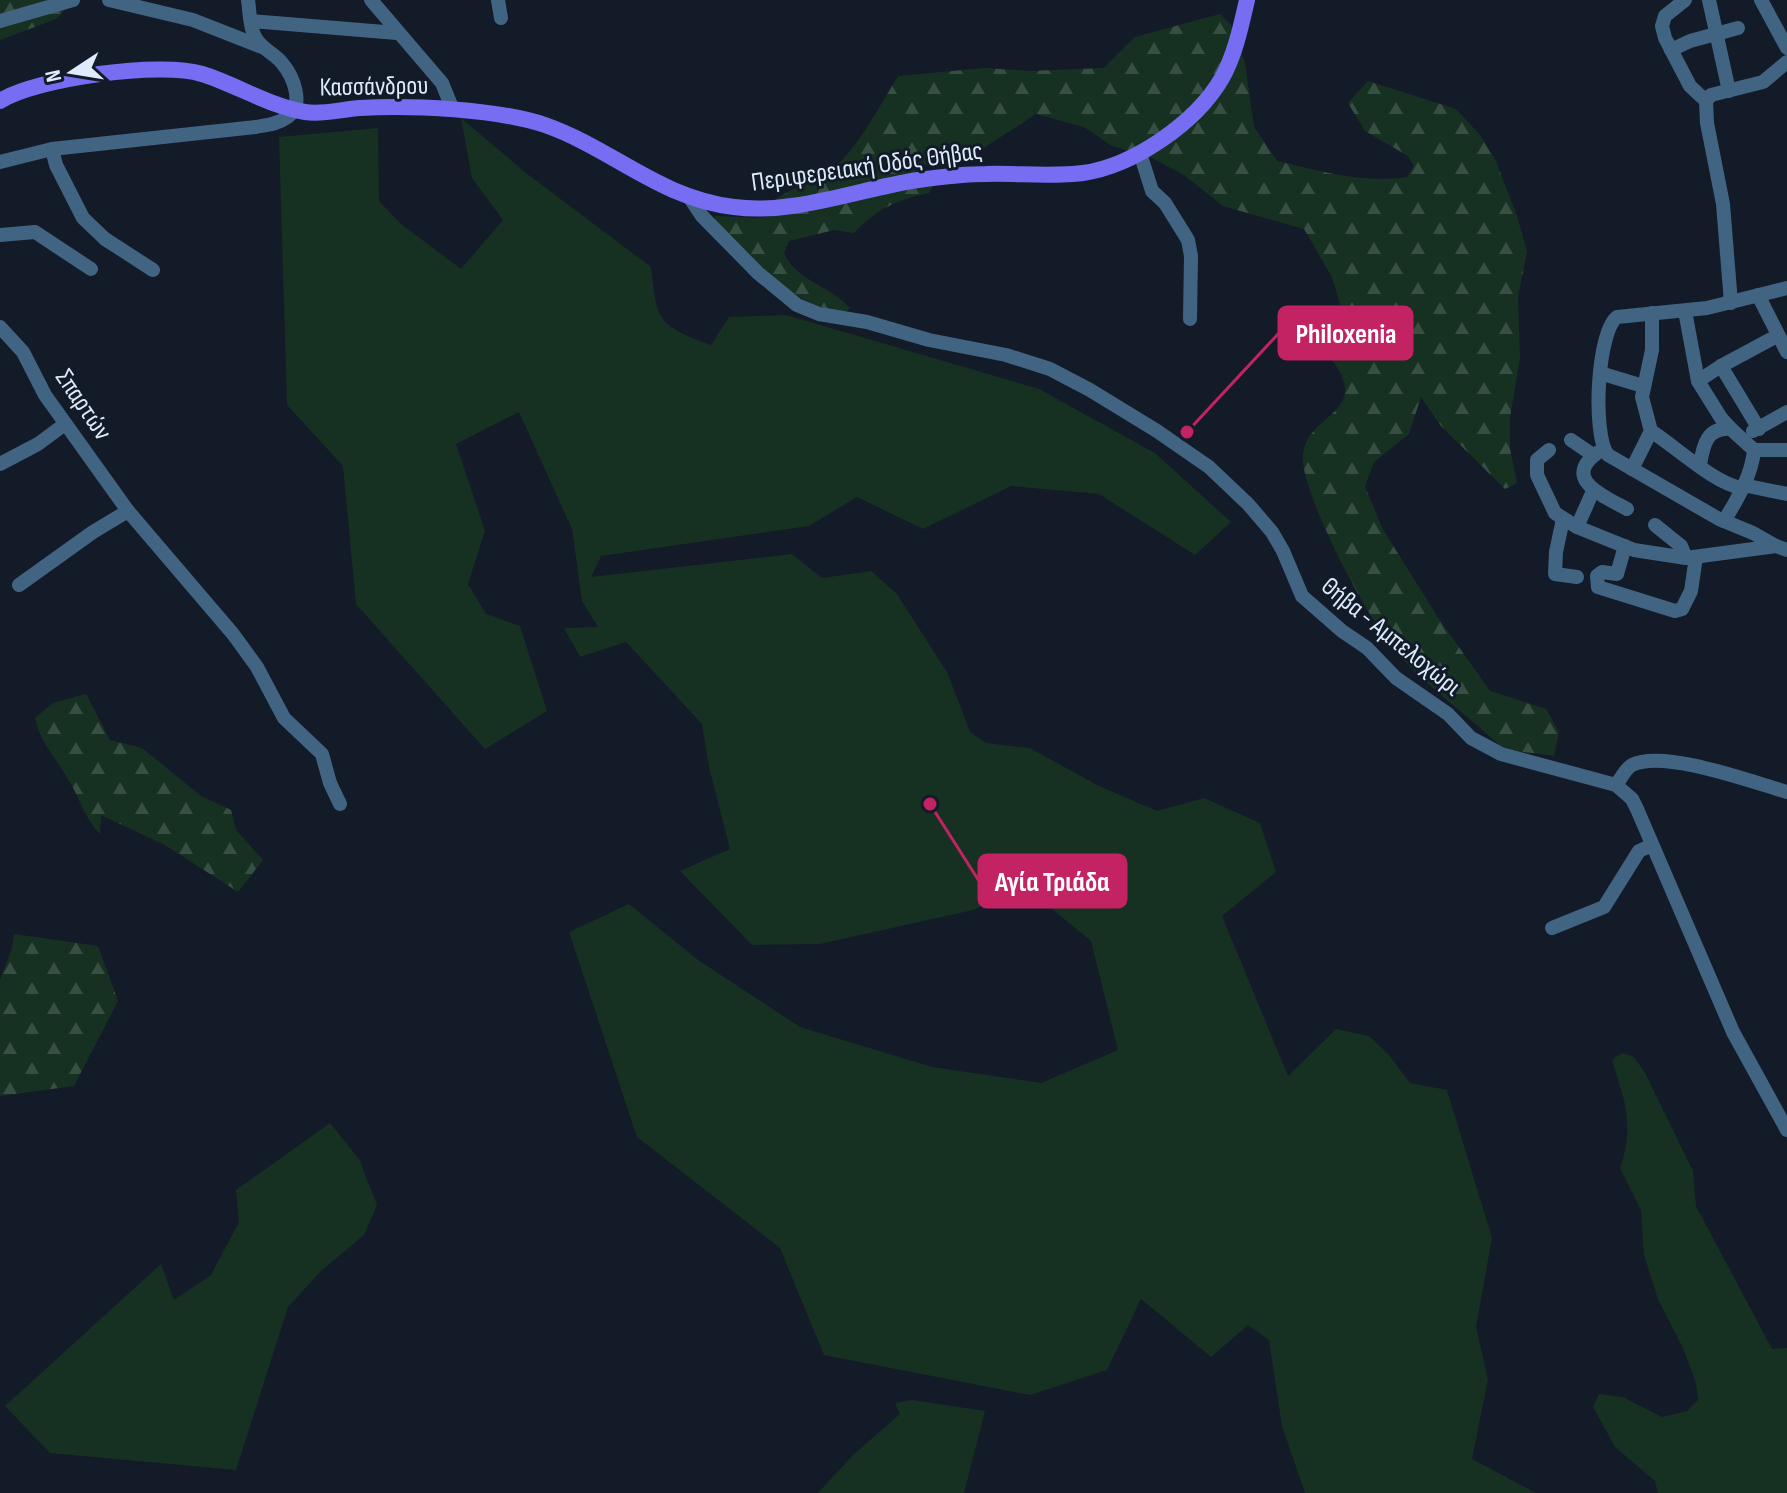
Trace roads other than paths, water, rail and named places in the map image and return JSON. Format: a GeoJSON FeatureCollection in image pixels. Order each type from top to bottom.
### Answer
{"type":"FeatureCollection","features":[{"type":"Feature","properties":{"kind":"main road","name":"Περιφερειακή Οδός Θήβας"},"geometry":{"type":"LineString","coordinates":[[690,198],[733,207],[777,208],[948,176],[1081,173],[1119,164],[1140,153],[1199,109],[1220,82],[1237,39],[1247,0]]}},
{"type":"Feature","properties":{"kind":"main road"},"geometry":{"type":"LineString","coordinates":[[0,101],[13,94],[59,82],[162,67],[203,74],[289,115]]}},
{"type":"Feature","properties":{"kind":"main road","name":"Κασσάνδρου"},"geometry":{"type":"LineString","coordinates":[[289,115],[370,107],[453,110],[508,116],[542,124],[572,136],[660,186],[690,198]]}},
{"type":"Feature","properties":{"kind":"street"},"geometry":{"type":"LineString","coordinates":[[0,21],[73,0]]}},
{"type":"Feature","properties":{"kind":"street"},"geometry":{"type":"LineString","coordinates":[[109,0],[193,20],[262,47],[280,60],[291,77],[296,93],[289,115]]}},
{"type":"Feature","properties":{"kind":"street"},"geometry":{"type":"LineString","coordinates":[[248,0],[254,35],[262,47]]}},
{"type":"Feature","properties":{"kind":"street"},"geometry":{"type":"LineString","coordinates":[[371,0],[442,83],[453,110]]}},
{"type":"Feature","properties":{"kind":"street"},"geometry":{"type":"LineString","coordinates":[[498,0],[501,18]]}},
{"type":"Feature","properties":{"kind":"street"},"geometry":{"type":"LineString","coordinates":[[1685,0],[1665,16],[1662,26],[1690,86],[1706,101]]}},
{"type":"Feature","properties":{"kind":"street"},"geometry":{"type":"LineString","coordinates":[[1709,0],[1729,91]]}},
{"type":"Feature","properties":{"kind":"street"},"geometry":{"type":"LineString","coordinates":[[1761,0],[1787,48]]}},
{"type":"Feature","properties":{"kind":"street"},"geometry":{"type":"LineString","coordinates":[[251,21],[397,33]]}},
{"type":"Feature","properties":{"kind":"street"},"geometry":{"type":"LineString","coordinates":[[1671,50],[1690,41],[1738,28]]}},
{"type":"Feature","properties":{"kind":"street"},"geometry":{"type":"LineString","coordinates":[[1731,303],[1723,204],[1707,123],[1706,101],[1711,95],[1763,82],[1787,62]]}},
{"type":"Feature","properties":{"kind":"street","name":"Κασσάνδρου"},"geometry":{"type":"LineString","coordinates":[[0,162],[52,149],[256,127],[289,115]]}},
{"type":"Feature","properties":{"kind":"street"},"geometry":{"type":"LineString","coordinates":[[52,149],[56,165],[83,218],[105,239],[153,270]]}},
{"type":"Feature","properties":{"kind":"street"},"geometry":{"type":"LineString","coordinates":[[1140,153],[1152,191],[1165,203],[1188,240],[1191,256],[1190,319]]}},
{"type":"Feature","properties":{"kind":"street"},"geometry":{"type":"LineString","coordinates":[[1119,164],[1148,182]]}},
{"type":"Feature","properties":{"kind":"street","name":"Θήβα - Αμπελοχώρι"},"geometry":{"type":"LineString","coordinates":[[690,198],[702,216],[758,273],[797,305],[819,314],[991,351],[1050,369],[1157,431],[1209,467],[1248,504],[1272,532],[1302,596],[1367,648],[1396,678],[1448,714],[1471,738],[1501,754],[1616,785]]}},
{"type":"Feature","properties":{"kind":"street"},"geometry":{"type":"LineString","coordinates":[[0,235],[35,232],[91,269]]}},
{"type":"Feature","properties":{"kind":"street"},"geometry":{"type":"LineString","coordinates":[[1627,509],[1593,491],[1583,480],[1583,472],[1598,452],[1600,373],[1610,322],[1624,315],[1685,311],[1787,288]]}},
{"type":"Feature","properties":{"kind":"street"},"geometry":{"type":"LineString","coordinates":[[1758,295],[1787,352]]}},
{"type":"Feature","properties":{"kind":"street"},"geometry":{"type":"LineString","coordinates":[[1685,311],[1698,381],[1721,418],[1754,450],[1787,450]]}},
{"type":"Feature","properties":{"kind":"street"},"geometry":{"type":"LineString","coordinates":[[1652,313],[1652,350],[1642,397],[1651,431],[1730,486],[1787,494]]}},
{"type":"Feature","properties":{"kind":"street","name":"Σπαρτών"},"geometry":{"type":"LineString","coordinates":[[0,327],[23,352],[45,395],[128,511],[233,634],[257,667],[284,718],[296,733],[322,754],[340,804]]}},
{"type":"Feature","properties":{"kind":"street"},"geometry":{"type":"LineString","coordinates":[[1698,381],[1777,336]]}},
{"type":"Feature","properties":{"kind":"street"},"geometry":{"type":"LineString","coordinates":[[1721,366],[1759,429]]}},
{"type":"Feature","properties":{"kind":"street"},"geometry":{"type":"LineString","coordinates":[[1600,373],[1643,386]]}},
{"type":"Feature","properties":{"kind":"street"},"geometry":{"type":"LineString","coordinates":[[1700,465],[1703,446],[1710,433],[1719,429],[1736,432],[1759,429],[1787,412]]}},
{"type":"Feature","properties":{"kind":"street"},"geometry":{"type":"LineString","coordinates":[[0,464],[38,444],[65,424]]}},
{"type":"Feature","properties":{"kind":"street"},"geometry":{"type":"LineString","coordinates":[[1632,469],[1651,431]]}},
{"type":"Feature","properties":{"kind":"street"},"geometry":{"type":"LineString","coordinates":[[1571,440],[1781,548]]}},
{"type":"Feature","properties":{"kind":"street"},"geometry":{"type":"LineString","coordinates":[[1549,450],[1537,460],[1537,475],[1548,501],[1563,519],[1577,527],[1649,553],[1691,557],[1781,548]]}},
{"type":"Feature","properties":{"kind":"street"},"geometry":{"type":"LineString","coordinates":[[1724,521],[1743,486],[1754,450]]}},
{"type":"Feature","properties":{"kind":"street"},"geometry":{"type":"LineString","coordinates":[[1577,527],[1593,491]]}},
{"type":"Feature","properties":{"kind":"street"},"geometry":{"type":"LineString","coordinates":[[19,585],[128,511]]}},
{"type":"Feature","properties":{"kind":"street"},"geometry":{"type":"LineString","coordinates":[[1563,519],[1555,574],[1577,577]]}},
{"type":"Feature","properties":{"kind":"street"},"geometry":{"type":"LineString","coordinates":[[1625,546],[1617,574],[1602,572],[1597,576],[1598,587],[1675,611],[1682,609],[1691,591],[1691,557],[1655,525]]}},
{"type":"Feature","properties":{"kind":"street"},"geometry":{"type":"LineString","coordinates":[[1787,792],[1705,768],[1664,762],[1629,767],[1616,785],[1632,799],[1733,1032],[1787,1130]]}},
{"type":"Feature","properties":{"kind":"street"},"geometry":{"type":"LineString","coordinates":[[1552,928],[1604,907],[1639,851],[1652,845]]}},
{"type":"Feature","properties":{"kind":"place","name":"Philoxenia"},"geometry":{"type":"Point","coordinates":[1187,432]}},
{"type":"Feature","properties":{"kind":"place","name":"Αγία Τριάδα"},"geometry":{"type":"Point","coordinates":[930,804]}}]}
